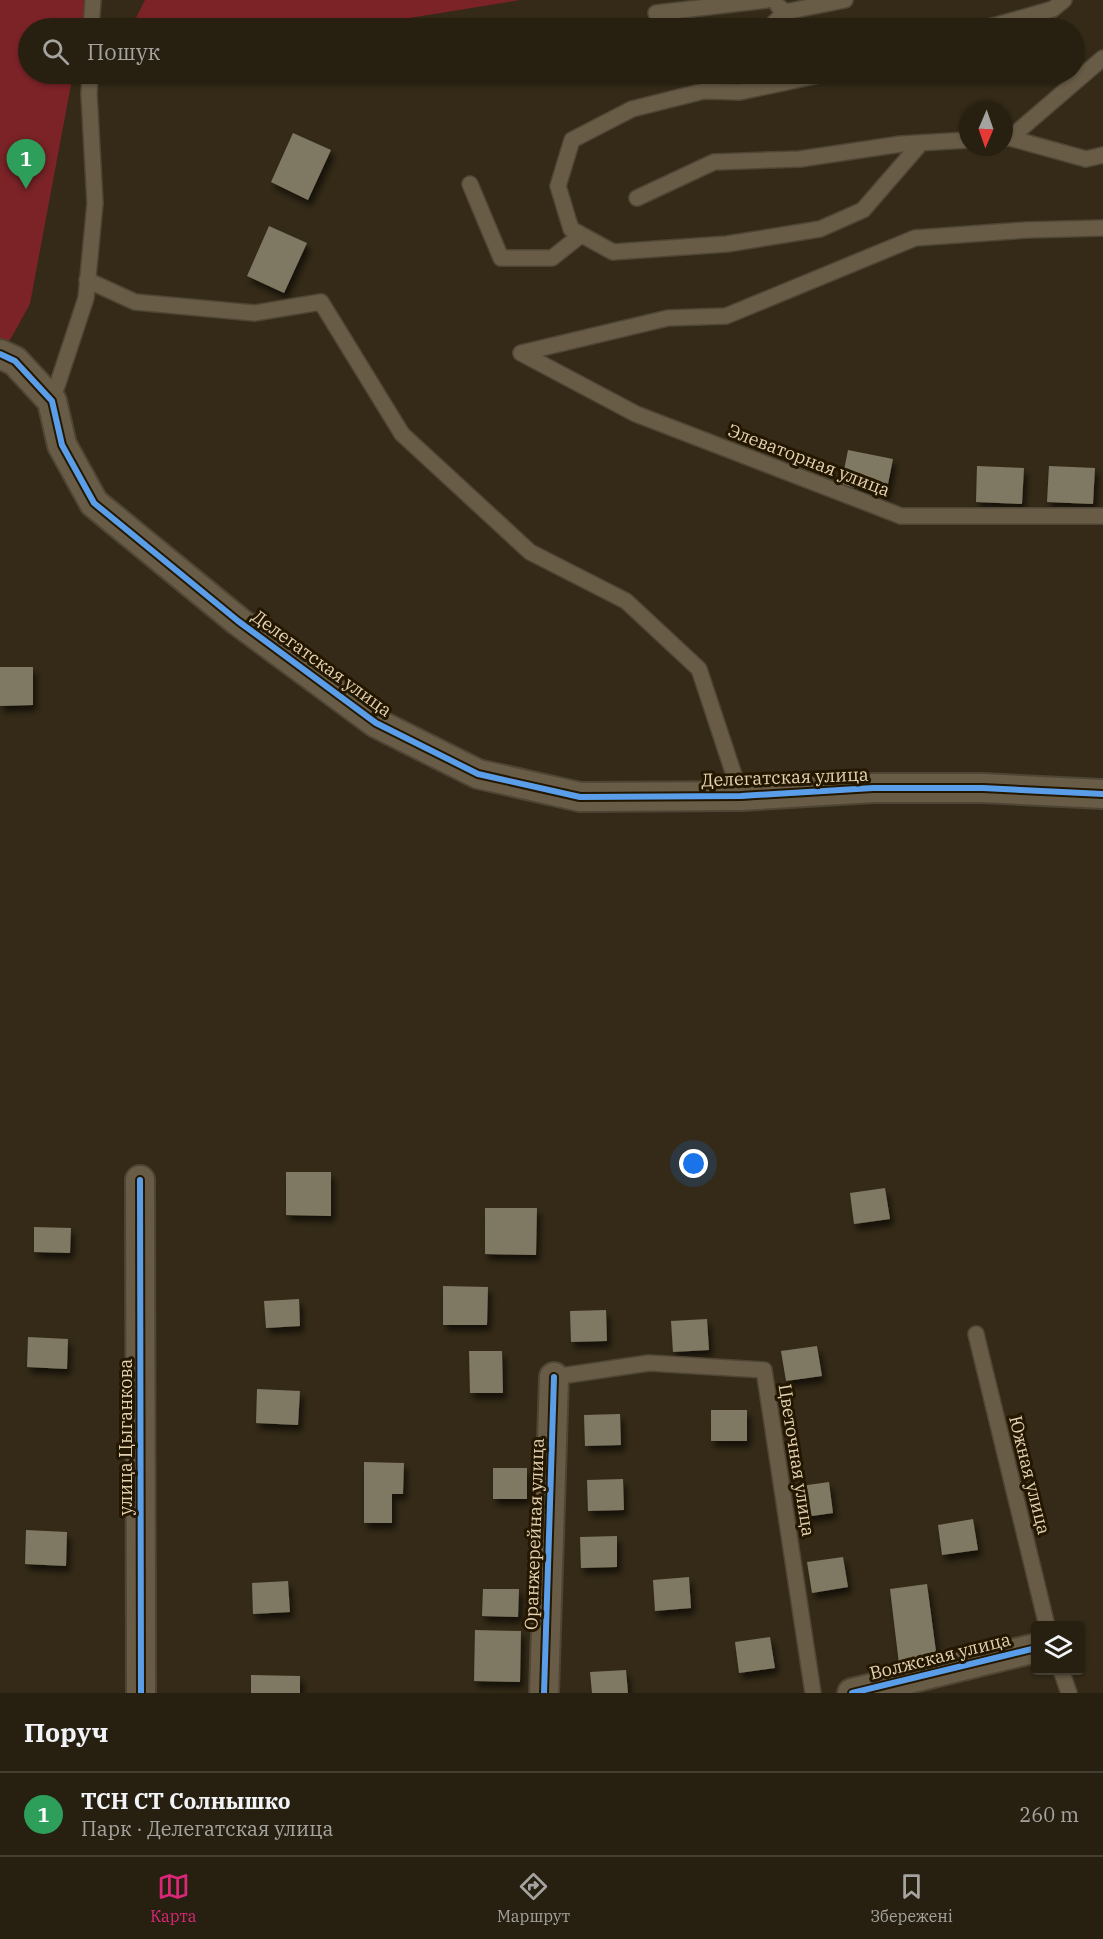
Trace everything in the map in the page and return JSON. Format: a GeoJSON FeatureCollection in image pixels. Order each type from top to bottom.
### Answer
{"type":"FeatureCollection","features":[{"type":"Feature","properties":{"kind":"street","name":"Делегатская улица"},"geometry":{"type":"LineString","coordinates":[[0,354],[15,361],[52,401],[62,445],[94,503],[238,621],[376,723],[478,774],[580,797],[741,796],[895,788],[983,788],[1103,794]]}},
{"type":"Feature","properties":{"kind":"street","name":"улица Цыганкова"},"geometry":{"type":"LineString","coordinates":[[140,1180],[141,1693]]}},
{"type":"Feature","properties":{"kind":"street","name":"Оранжерейная улица"},"geometry":{"type":"LineString","coordinates":[[544,1693],[554,1377]]}},
{"type":"Feature","properties":{"kind":"street","name":"Волжская улица"},"geometry":{"type":"LineString","coordinates":[[852,1693],[1031,1649]]}},
{"type":"Feature","properties":{"kind":"lane"},"geometry":{"type":"LineString","coordinates":[[92,18],[93,0]]}},
{"type":"Feature","properties":{"kind":"lane"},"geometry":{"type":"LineString","coordinates":[[656,13],[767,0]]}},
{"type":"Feature","properties":{"kind":"lane"},"geometry":{"type":"LineString","coordinates":[[772,0],[785,12]]}},
{"type":"Feature","properties":{"kind":"lane"},"geometry":{"type":"LineString","coordinates":[[779,18],[785,12],[845,0]]}},
{"type":"Feature","properties":{"kind":"lane"},"geometry":{"type":"LineString","coordinates":[[1021,18],[1053,9],[1064,0]]}},
{"type":"Feature","properties":{"kind":"lane"},"geometry":{"type":"LineString","coordinates":[[1085,73],[1103,58]]}},
{"type":"Feature","properties":{"kind":"lane"},"geometry":{"type":"LineString","coordinates":[[52,401],[86,298],[95,203],[90,84]]}},
{"type":"Feature","properties":{"kind":"lane"},"geometry":{"type":"LineString","coordinates":[[704,91],[712,84]]}},
{"type":"Feature","properties":{"kind":"lane"},"geometry":{"type":"LineString","coordinates":[[777,84],[740,92],[704,91],[632,109],[572,140],[558,186],[571,229],[613,252],[727,244],[820,229],[863,210],[921,143]]}},
{"type":"Feature","properties":{"kind":"lane"},"geometry":{"type":"LineString","coordinates":[[1013,133],[1072,84]]}},
{"type":"Feature","properties":{"kind":"lane"},"geometry":{"type":"LineString","coordinates":[[1013,140],[1086,159],[1103,155]]}},
{"type":"Feature","properties":{"kind":"lane"},"geometry":{"type":"LineString","coordinates":[[637,198],[714,162],[800,159],[921,143],[959,141]]}},
{"type":"Feature","properties":{"kind":"lane"},"geometry":{"type":"LineString","coordinates":[[470,184],[501,258],[552,258],[581,235]]}},
{"type":"Feature","properties":{"kind":"lane","name":"Элеваторная улица"},"geometry":{"type":"LineString","coordinates":[[1103,228],[1027,230],[915,238],[726,316],[668,318],[521,353],[636,414],[901,516],[1103,516]]}},
{"type":"Feature","properties":{"kind":"lane"},"geometry":{"type":"LineString","coordinates":[[87,280],[135,302],[254,313],[321,302],[402,434],[530,552],[626,601],[699,669],[741,796]]}},
{"type":"Feature","properties":{"kind":"lane","name":"Южная улица"},"geometry":{"type":"LineString","coordinates":[[976,1334],[1046,1621]]}},
{"type":"Feature","properties":{"kind":"lane","name":"Цветочная улица"},"geometry":{"type":"LineString","coordinates":[[554,1377],[649,1363],[764,1370],[813,1693]]}},
{"type":"Feature","properties":{"kind":"lane"},"geometry":{"type":"LineString","coordinates":[[1062,1675],[1069,1693]]}},
{"type":"Feature","properties":{"kind":"shaded area"},"geometry":{"type":"Polygon","coordinates":[[[0,0],[99,0],[90,18],[18,18],[18,84],[71,84],[30,304],[0,358],[0,0]]]}},
{"type":"Feature","properties":{"kind":"shaded area"},"geometry":{"type":"Polygon","coordinates":[[[145,0],[520,0],[409,18],[136,18],[145,0]]]}},
{"type":"Feature","properties":{"kind":"building"},"geometry":{"type":"Polygon","coordinates":[[[293,133],[331,150],[308,200],[271,182],[293,133]]]}},
{"type":"Feature","properties":{"kind":"building"},"geometry":{"type":"Polygon","coordinates":[[[269,226],[307,243],[284,293],[247,276],[269,226]]]}},
{"type":"Feature","properties":{"kind":"building"},"geometry":{"type":"Polygon","coordinates":[[[848,450],[893,459],[886,494],[841,485],[848,450]]]}},
{"type":"Feature","properties":{"kind":"building"},"geometry":{"type":"Polygon","coordinates":[[[977,466],[1024,468],[1022,504],[976,502],[977,466]]]}},
{"type":"Feature","properties":{"kind":"building"},"geometry":{"type":"Polygon","coordinates":[[[1049,466],[1095,468],[1093,504],[1047,502],[1049,466]]]}},
{"type":"Feature","properties":{"kind":"building"},"geometry":{"type":"Polygon","coordinates":[[[0,667],[33,667],[33,705],[0,706],[0,667]]]}},
{"type":"Feature","properties":{"kind":"building"},"geometry":{"type":"Polygon","coordinates":[[[286,1172],[331,1172],[331,1216],[286,1215],[286,1172]]]}},
{"type":"Feature","properties":{"kind":"building"},"geometry":{"type":"Polygon","coordinates":[[[885,1188],[890,1219],[854,1224],[850,1193],[885,1188]]]}},
{"type":"Feature","properties":{"kind":"building"},"geometry":{"type":"Polygon","coordinates":[[[485,1208],[537,1208],[536,1255],[485,1254],[485,1208]]]}},
{"type":"Feature","properties":{"kind":"building"},"geometry":{"type":"Polygon","coordinates":[[[34,1227],[71,1228],[70,1253],[34,1252],[34,1227]]]}},
{"type":"Feature","properties":{"kind":"building"},"geometry":{"type":"Polygon","coordinates":[[[443,1286],[488,1287],[487,1325],[443,1325],[443,1286]]]}},
{"type":"Feature","properties":{"kind":"building"},"geometry":{"type":"Polygon","coordinates":[[[299,1299],[300,1326],[266,1328],[264,1301],[299,1299]]]}},
{"type":"Feature","properties":{"kind":"building"},"geometry":{"type":"Polygon","coordinates":[[[606,1310],[607,1341],[571,1342],[570,1311],[606,1310]]]}},
{"type":"Feature","properties":{"kind":"building"},"geometry":{"type":"Polygon","coordinates":[[[707,1319],[709,1350],[673,1352],[671,1321],[707,1319]]]}},
{"type":"Feature","properties":{"kind":"building"},"geometry":{"type":"Polygon","coordinates":[[[28,1337],[68,1339],[67,1369],[27,1367],[28,1337]]]}},
{"type":"Feature","properties":{"kind":"building"},"geometry":{"type":"Polygon","coordinates":[[[817,1346],[822,1376],[786,1381],[781,1351],[817,1346]]]}},
{"type":"Feature","properties":{"kind":"building"},"geometry":{"type":"Polygon","coordinates":[[[469,1351],[502,1351],[503,1393],[470,1393],[469,1351]]]}},
{"type":"Feature","properties":{"kind":"building"},"geometry":{"type":"Polygon","coordinates":[[[257,1389],[300,1391],[298,1425],[256,1423],[257,1389]]]}},
{"type":"Feature","properties":{"kind":"building"},"geometry":{"type":"Polygon","coordinates":[[[711,1410],[747,1410],[747,1441],[711,1441],[711,1410]]]}},
{"type":"Feature","properties":{"kind":"building"},"geometry":{"type":"Polygon","coordinates":[[[620,1414],[621,1445],[585,1446],[584,1415],[620,1414]]]}},
{"type":"Feature","properties":{"kind":"building"},"geometry":{"type":"Polygon","coordinates":[[[364,1462],[404,1463],[403,1494],[392,1494],[392,1523],[364,1523],[364,1462]]]}},
{"type":"Feature","properties":{"kind":"building"},"geometry":{"type":"Polygon","coordinates":[[[493,1468],[527,1468],[527,1499],[493,1499],[493,1468]]]}},
{"type":"Feature","properties":{"kind":"building"},"geometry":{"type":"Polygon","coordinates":[[[623,1479],[624,1510],[588,1511],[587,1480],[623,1479]]]}},
{"type":"Feature","properties":{"kind":"building"},"geometry":{"type":"Polygon","coordinates":[[[829,1482],[833,1513],[798,1518],[793,1487],[829,1482]]]}},
{"type":"Feature","properties":{"kind":"building"},"geometry":{"type":"Polygon","coordinates":[[[973,1519],[978,1550],[942,1555],[938,1525],[973,1519]]]}},
{"type":"Feature","properties":{"kind":"building"},"geometry":{"type":"Polygon","coordinates":[[[26,1530],[67,1532],[66,1566],[25,1564],[26,1530]]]}},
{"type":"Feature","properties":{"kind":"building"},"geometry":{"type":"Polygon","coordinates":[[[617,1536],[617,1567],[581,1568],[580,1537],[617,1536]]]}},
{"type":"Feature","properties":{"kind":"building"},"geometry":{"type":"Polygon","coordinates":[[[843,1557],[848,1587],[812,1593],[807,1562],[843,1557]]]}},
{"type":"Feature","properties":{"kind":"building"},"geometry":{"type":"Polygon","coordinates":[[[689,1577],[691,1608],[655,1611],[653,1580],[689,1577]]]}},
{"type":"Feature","properties":{"kind":"building"},"geometry":{"type":"Polygon","coordinates":[[[288,1581],[290,1612],[253,1614],[252,1583],[288,1581]]]}},
{"type":"Feature","properties":{"kind":"building"},"geometry":{"type":"Polygon","coordinates":[[[927,1584],[937,1659],[899,1664],[890,1589],[927,1584]]]}},
{"type":"Feature","properties":{"kind":"building"},"geometry":{"type":"Polygon","coordinates":[[[483,1589],[519,1589],[518,1617],[482,1616],[483,1589]]]}},
{"type":"Feature","properties":{"kind":"building"},"geometry":{"type":"Polygon","coordinates":[[[475,1630],[521,1631],[520,1682],[474,1681],[475,1630]]]}},
{"type":"Feature","properties":{"kind":"building"},"geometry":{"type":"Polygon","coordinates":[[[770,1637],[775,1668],[739,1673],[735,1642],[770,1637]]]}},
{"type":"Feature","properties":{"kind":"building"},"geometry":{"type":"Polygon","coordinates":[[[626,1670],[628,1693],[592,1693],[590,1672],[626,1670]]]}},
{"type":"Feature","properties":{"kind":"building"},"geometry":{"type":"Polygon","coordinates":[[[251,1675],[300,1676],[300,1693],[251,1693],[251,1675]]]}},
{"type":"Feature","properties":{"kind":"cycle path"},"geometry":{"type":"LineString","coordinates":[[0,354],[15,361],[52,401],[62,445],[94,503],[238,621],[376,723],[478,774],[580,797],[741,796],[873,788],[983,788],[1103,794]]}},
{"type":"Feature","properties":{"kind":"cycle path"},"geometry":{"type":"LineString","coordinates":[[140,1180],[141,1693]]}},
{"type":"Feature","properties":{"kind":"cycle path"},"geometry":{"type":"LineString","coordinates":[[544,1693],[554,1377]]}},
{"type":"Feature","properties":{"kind":"cycle path"},"geometry":{"type":"LineString","coordinates":[[852,1693],[1031,1649]]}},
{"type":"Feature","properties":{"kind":"place","name":"ТСН СТ Солнышко"},"geometry":{"type":"Point","coordinates":[26,189]}}]}
